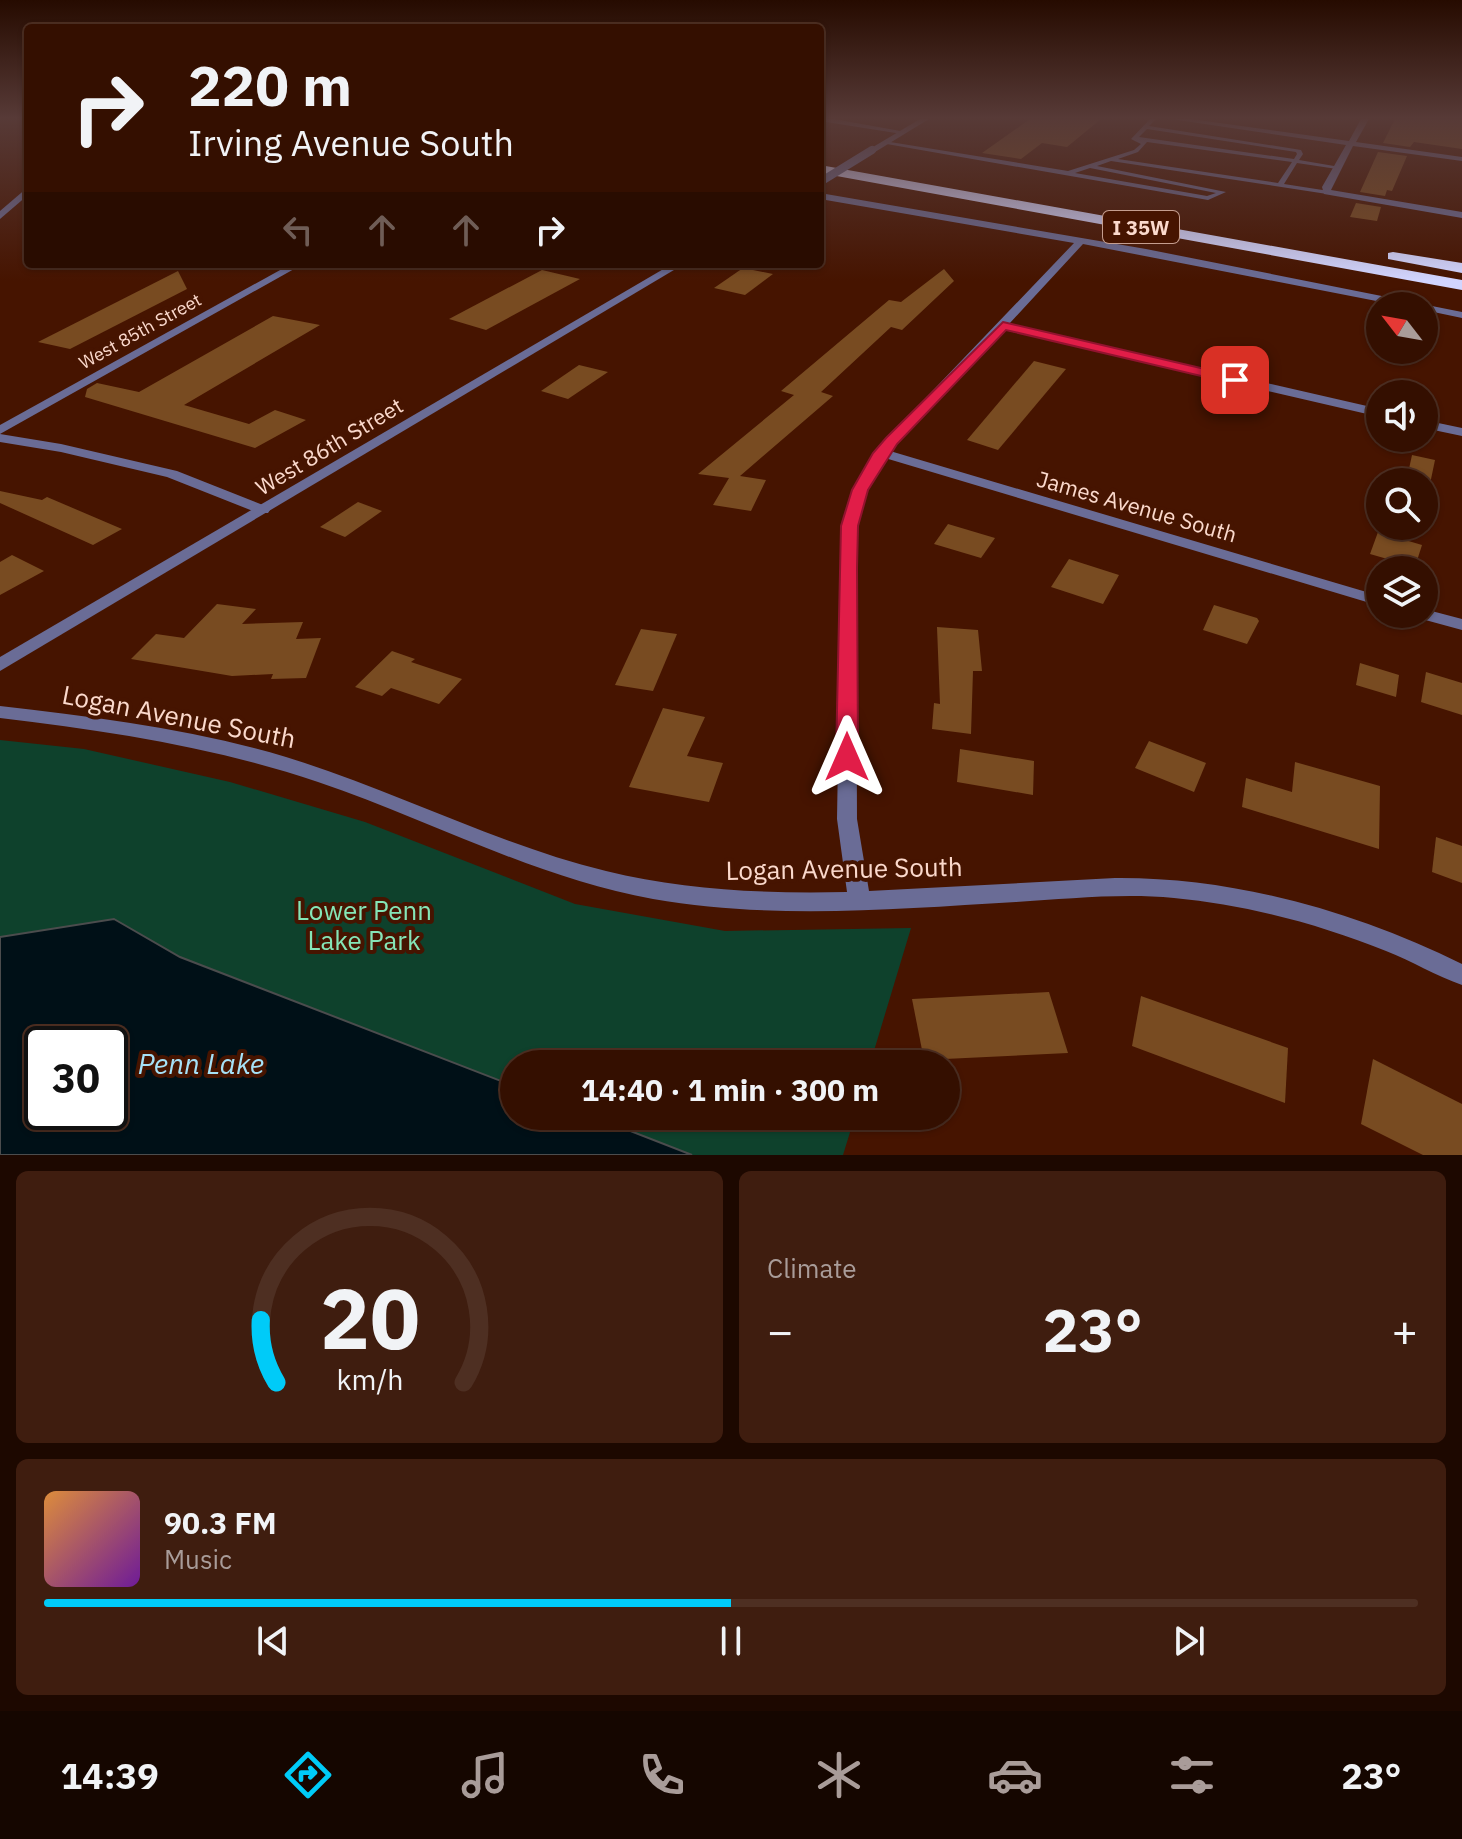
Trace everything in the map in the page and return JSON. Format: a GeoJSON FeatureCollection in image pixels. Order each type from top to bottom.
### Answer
{"type":"FeatureCollection","features":[{"type":"Feature","properties":{"kind":"highway","name":"I 35W"},"geometry":{"type":"LineString","coordinates":[[842,173],[1462,285]]}},
{"type":"Feature","properties":{"kind":"highway"},"geometry":{"type":"LineString","coordinates":[[1386,254],[1462,268]]}},
{"type":"Feature","properties":{"kind":"street"},"geometry":{"type":"LineString","coordinates":[[1334,173],[1326,187],[1327,192],[1462,215]]}},
{"type":"Feature","properties":{"kind":"street"},"geometry":{"type":"LineString","coordinates":[[0,216],[24,194]]}},
{"type":"Feature","properties":{"kind":"street"},"geometry":{"type":"LineString","coordinates":[[824,197],[1081,241],[1366,296]]}},
{"type":"Feature","properties":{"kind":"street"},"geometry":{"type":"LineString","coordinates":[[859,901],[847,819],[848,568],[850,526],[860,490],[881,453],[1081,241]]}},
{"type":"Feature","properties":{"kind":"street","name":"West 85th Street"},"geometry":{"type":"LineString","coordinates":[[0,430],[291,268]]}},
{"type":"Feature","properties":{"kind":"street","name":"West 86th Street"},"geometry":{"type":"LineString","coordinates":[[0,665],[672,268]]}},
{"type":"Feature","properties":{"kind":"street"},"geometry":{"type":"LineString","coordinates":[[1438,310],[1462,315]]}},
{"type":"Feature","properties":{"kind":"street"},"geometry":{"type":"LineString","coordinates":[[1003,326],[1366,410]]}},
{"type":"Feature","properties":{"kind":"street"},"geometry":{"type":"LineString","coordinates":[[1438,427],[1462,432]]}},
{"type":"Feature","properties":{"kind":"street"},"geometry":{"type":"LineString","coordinates":[[0,438],[103,457],[172,474],[263,510]]}},
{"type":"Feature","properties":{"kind":"street","name":"James Avenue South"},"geometry":{"type":"LineString","coordinates":[[881,453],[1366,597]]}},
{"type":"Feature","properties":{"kind":"street"},"geometry":{"type":"LineString","coordinates":[[1438,618],[1462,625]]}},
{"type":"Feature","properties":{"kind":"street","name":"Logan Avenue South"},"geometry":{"type":"LineString","coordinates":[[0,712],[168,737],[281,762],[377,795],[559,868],[653,890],[756,902],[859,901],[1088,889],[1173,889],[1261,903],[1354,930],[1462,975]]}},
{"type":"Feature","properties":{"kind":"lane"},"geometry":{"type":"LineString","coordinates":[[1068,173],[1208,198],[1223,192],[1125,173]]}},
{"type":"Feature","properties":{"kind":"lane"},"geometry":{"type":"LineString","coordinates":[[1201,173],[1327,192]]}},
{"type":"Feature","properties":{"kind":"lane"},"geometry":{"type":"LineString","coordinates":[[1280,185],[1288,173]]}},
{"type":"Feature","properties":{"kind":"green space","name":"Lower Penn Lake Park"},"geometry":{"type":"Polygon","coordinates":[[[0,740],[84,749],[230,782],[365,822],[575,904],[725,931],[911,928],[874,1050],[500,1050],[500,1081],[180,957],[114,919],[0,937],[0,740]]]}},
{"type":"Feature","properties":{"kind":"green space"},"geometry":{"type":"Polygon","coordinates":[[[628,1130],[851,1130],[843,1155],[692,1155],[628,1130]]]}},
{"type":"Feature","properties":{"kind":"water","name":"Penn Lake"},"geometry":{"type":"Polygon","coordinates":[[[114,919],[180,957],[500,1081],[500,1130],[628,1130],[692,1155],[0,1155],[0,937],[114,919]]]}},
{"type":"Feature","properties":{"kind":"building"},"geometry":{"type":"Polygon","coordinates":[[[1369,173],[1400,173],[1392,191],[1387,190],[1385,196],[1360,192],[1369,173]]]}},
{"type":"Feature","properties":{"kind":"building"},"geometry":{"type":"Polygon","coordinates":[[[1356,203],[1381,207],[1377,221],[1350,217],[1356,203]]]}},
{"type":"Feature","properties":{"kind":"building"},"geometry":{"type":"Polygon","coordinates":[[[743,268],[773,274],[745,295],[714,288],[743,268]]]}},
{"type":"Feature","properties":{"kind":"building"},"geometry":{"type":"Polygon","coordinates":[[[944,269],[954,281],[902,330],[891,327],[821,392],[833,396],[740,476],[766,480],[751,511],[713,505],[729,478],[698,474],[794,395],[781,391],[889,300],[901,302],[944,269]]]}},
{"type":"Feature","properties":{"kind":"building"},"geometry":{"type":"Polygon","coordinates":[[[542,270],[580,279],[486,330],[449,319],[542,270]]]}},
{"type":"Feature","properties":{"kind":"building"},"geometry":{"type":"Polygon","coordinates":[[[178,271],[187,289],[70,349],[38,342],[178,271]]]}},
{"type":"Feature","properties":{"kind":"building"},"geometry":{"type":"Polygon","coordinates":[[[273,316],[320,325],[184,405],[249,424],[275,410],[306,420],[255,448],[85,397],[87,389],[97,383],[139,392],[273,316]]]}},
{"type":"Feature","properties":{"kind":"building"},"geometry":{"type":"Polygon","coordinates":[[[1034,361],[1066,369],[998,450],[967,440],[1034,361]]]}},
{"type":"Feature","properties":{"kind":"building"},"geometry":{"type":"Polygon","coordinates":[[[579,365],[608,372],[568,399],[541,391],[579,365]]]}},
{"type":"Feature","properties":{"kind":"building"},"geometry":{"type":"Polygon","coordinates":[[[1412,455],[1435,460],[1433,468],[1409,468],[1412,455]]]}},
{"type":"Feature","properties":{"kind":"building"},"geometry":{"type":"Polygon","coordinates":[[[0,491],[42,500],[47,497],[122,529],[93,545],[0,503],[0,491]]]}},
{"type":"Feature","properties":{"kind":"building"},"geometry":{"type":"Polygon","coordinates":[[[358,502],[382,511],[345,537],[320,527],[358,502]]]}},
{"type":"Feature","properties":{"kind":"building"},"geometry":{"type":"Polygon","coordinates":[[[948,524],[995,538],[981,558],[934,544],[948,524]]]}},
{"type":"Feature","properties":{"kind":"building"},"geometry":{"type":"Polygon","coordinates":[[[1375,540],[1405,540],[1422,545],[1418,556],[1370,554],[1375,540]]]}},
{"type":"Feature","properties":{"kind":"building"},"geometry":{"type":"Polygon","coordinates":[[[12,555],[44,571],[0,595],[0,562],[12,555]]]}},
{"type":"Feature","properties":{"kind":"building"},"geometry":{"type":"Polygon","coordinates":[[[1069,559],[1119,575],[1103,604],[1051,587],[1069,559]]]}},
{"type":"Feature","properties":{"kind":"building"},"geometry":{"type":"Polygon","coordinates":[[[217,604],[256,609],[242,624],[303,622],[296,639],[321,638],[306,678],[271,679],[273,674],[232,676],[131,659],[156,634],[184,638],[217,604]]]}},
{"type":"Feature","properties":{"kind":"building"},"geometry":{"type":"Polygon","coordinates":[[[1214,605],[1257,618],[1259,621],[1247,644],[1203,630],[1214,605]]]}},
{"type":"Feature","properties":{"kind":"building"},"geometry":{"type":"Polygon","coordinates":[[[937,627],[978,630],[982,671],[973,671],[971,734],[932,729],[934,703],[940,704],[937,627]]]}},
{"type":"Feature","properties":{"kind":"building"},"geometry":{"type":"Polygon","coordinates":[[[641,629],[677,634],[653,691],[615,685],[641,629]]]}},
{"type":"Feature","properties":{"kind":"building"},"geometry":{"type":"Polygon","coordinates":[[[392,651],[415,659],[411,662],[462,679],[439,704],[391,688],[382,696],[355,687],[392,651]]]}},
{"type":"Feature","properties":{"kind":"building"},"geometry":{"type":"Polygon","coordinates":[[[1360,663],[1399,675],[1396,697],[1356,685],[1360,663]]]}},
{"type":"Feature","properties":{"kind":"building"},"geometry":{"type":"Polygon","coordinates":[[[1426,672],[1462,683],[1462,715],[1421,702],[1426,672]]]}},
{"type":"Feature","properties":{"kind":"building"},"geometry":{"type":"Polygon","coordinates":[[[663,708],[705,717],[687,756],[723,763],[709,802],[629,787],[663,708]]]}},
{"type":"Feature","properties":{"kind":"building"},"geometry":{"type":"Polygon","coordinates":[[[1149,741],[1206,763],[1194,792],[1135,768],[1149,741]]]}},
{"type":"Feature","properties":{"kind":"building"},"geometry":{"type":"Polygon","coordinates":[[[960,749],[1034,761],[1033,795],[957,782],[960,749]]]}},
{"type":"Feature","properties":{"kind":"building"},"geometry":{"type":"Polygon","coordinates":[[[1295,762],[1380,786],[1379,849],[1242,807],[1246,778],[1292,792],[1295,762]]]}},
{"type":"Feature","properties":{"kind":"building"},"geometry":{"type":"Polygon","coordinates":[[[1436,837],[1462,846],[1462,883],[1432,872],[1436,837]]]}},
{"type":"Feature","properties":{"kind":"building"},"geometry":{"type":"Polygon","coordinates":[[[1049,992],[1068,1053],[960,1058],[960,1050],[922,1050],[912,999],[1049,992]]]}},
{"type":"Feature","properties":{"kind":"building"},"geometry":{"type":"Polygon","coordinates":[[[1141,996],[1288,1048],[1285,1103],[1132,1046],[1141,996]]]}},
{"type":"Feature","properties":{"kind":"building"},"geometry":{"type":"Polygon","coordinates":[[[1373,1059],[1462,1104],[1462,1155],[1423,1155],[1361,1124],[1373,1059]]]}},
{"type":"Feature","properties":{"kind":"route"},"geometry":{"type":"LineString","coordinates":[[847,757],[850,526],[860,490],[891,441],[1003,326],[1235,380]]}}]}
